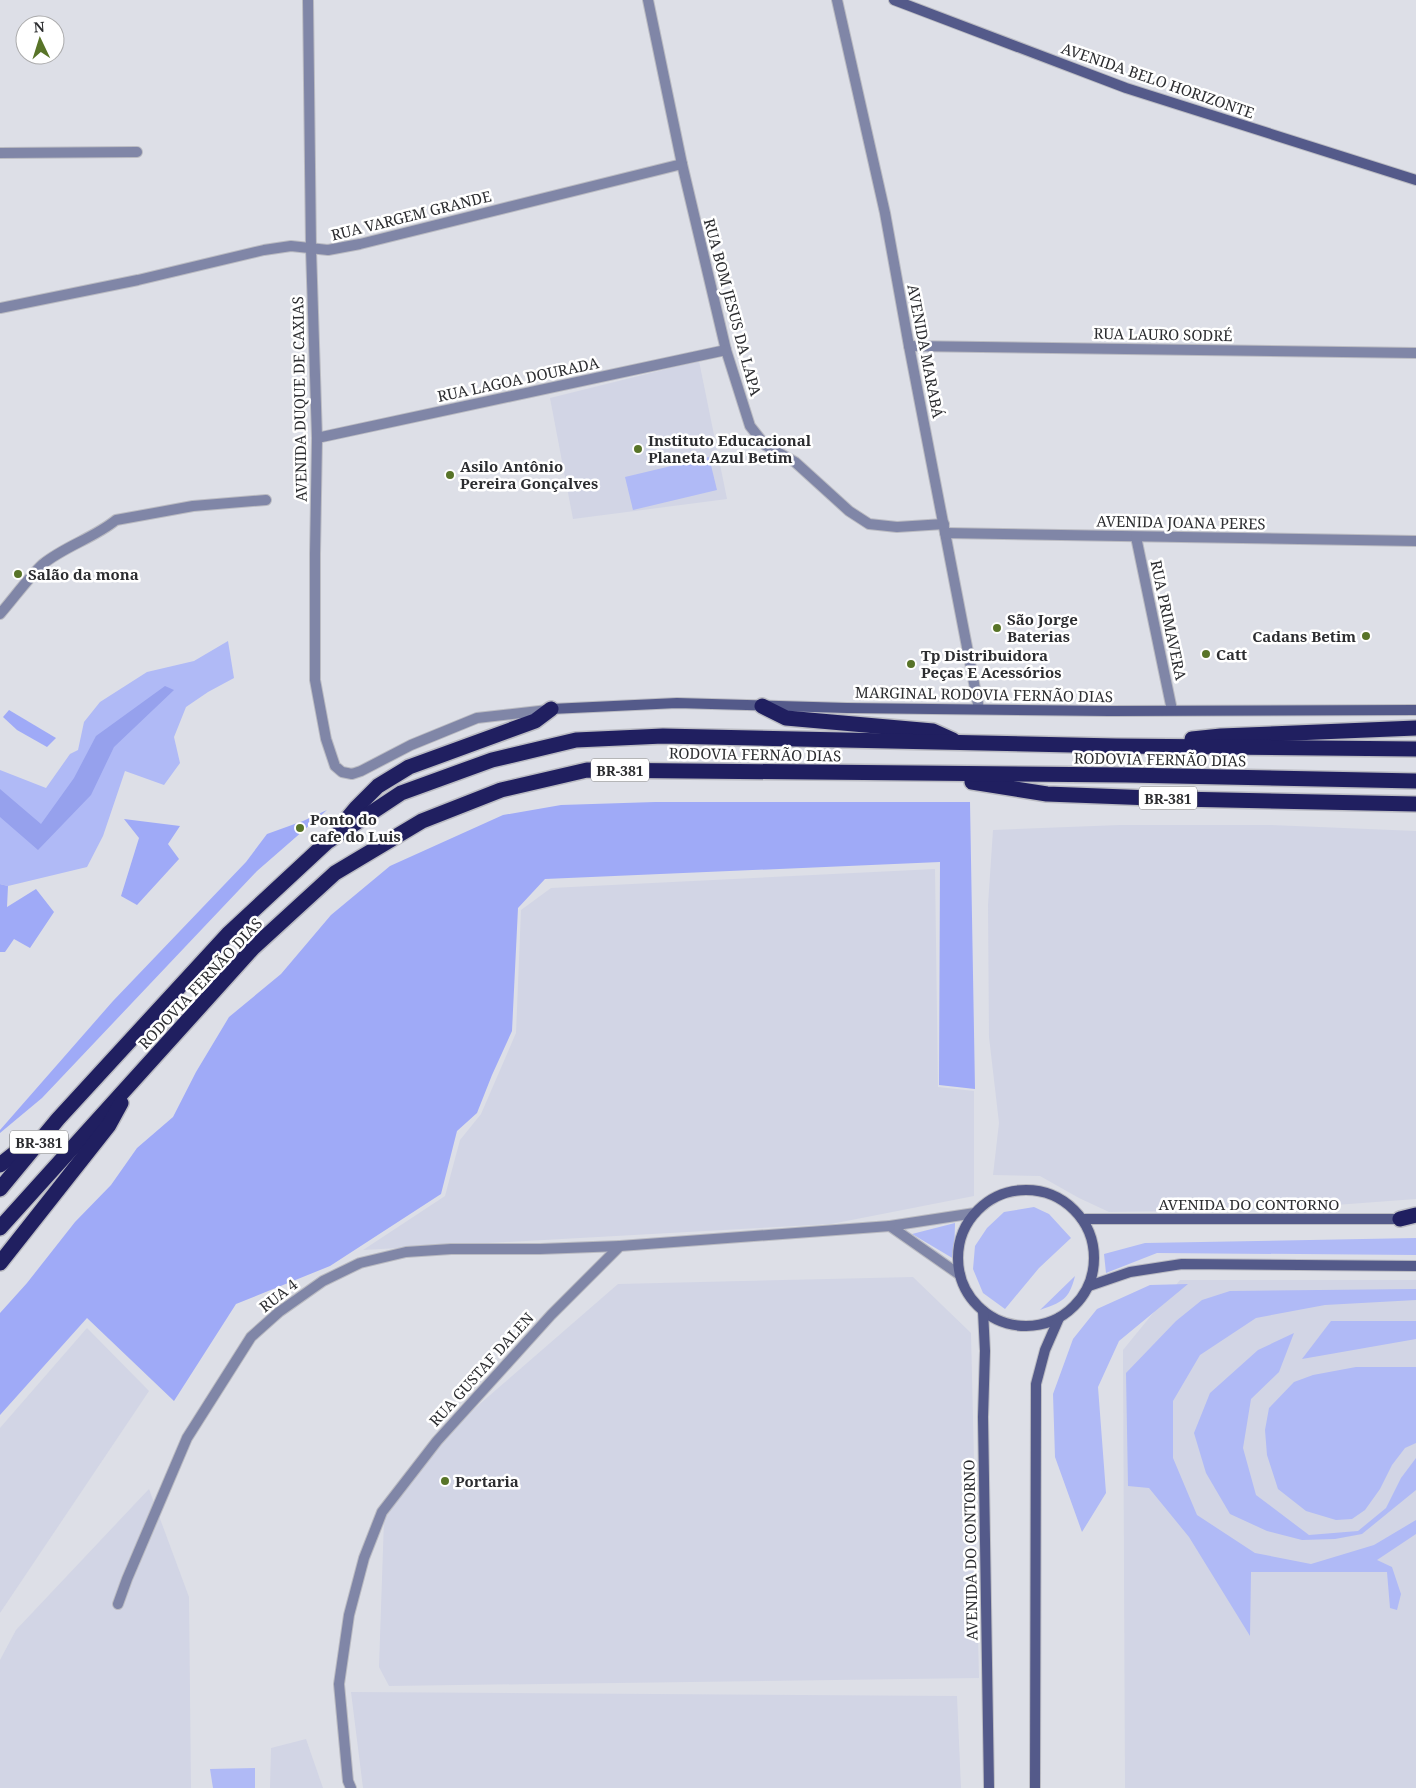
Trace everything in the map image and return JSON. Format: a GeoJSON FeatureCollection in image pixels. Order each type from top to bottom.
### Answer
{"type":"FeatureCollection","features":[{"type":"Feature","properties":{"kind":"highway","name":"BR-381"},"geometry":{"type":"LineString","coordinates":[[762,706],[786,718],[933,731],[959,742]]}},
{"type":"Feature","properties":{"kind":"highway"},"geometry":{"type":"LineString","coordinates":[[327,842],[378,786],[409,767],[535,721],[551,709]]}},
{"type":"Feature","properties":{"kind":"highway"},"geometry":{"type":"LineString","coordinates":[[1116,746],[1221,736],[1416,728]]}},
{"type":"Feature","properties":{"kind":"highway","name":"RODOVIA FERNÃO DIAS"},"geometry":{"type":"LineString","coordinates":[[0,1189],[58,1119],[228,934],[327,842],[401,793],[492,760],[576,740],[663,736],[1116,746],[1416,749]]}},
{"type":"Feature","properties":{"kind":"highway","name":"RODOVIA FERNÃO DIAS"},"geometry":{"type":"LineString","coordinates":[[0,1228],[253,948],[335,873],[422,821],[492,793],[587,770],[1145,775],[1416,781]]}},
{"type":"Feature","properties":{"kind":"highway","name":"BR-381"},"geometry":{"type":"LineString","coordinates":[[921,773],[1047,794],[1416,804]]}},
{"type":"Feature","properties":{"kind":"highway"},"geometry":{"type":"LineString","coordinates":[[0,1264],[109,1125],[135,1078]]}},
{"type":"Feature","properties":{"kind":"highway","name":"BR-381"},"geometry":{"type":"LineString","coordinates":[[0,1166],[58,1119]]}},
{"type":"Feature","properties":{"kind":"highway"},"geometry":{"type":"LineString","coordinates":[[1400,1219],[1416,1217]]}},
{"type":"Feature","properties":{"kind":"main road","name":"AVENIDA BELO HORIZONTE"},"geometry":{"type":"LineString","coordinates":[[894,0],[1126,88],[1416,180]]}},
{"type":"Feature","properties":{"kind":"main road","name":"MARGINAL RODOVIA FERNÃO DIAS"},"geometry":{"type":"LineString","coordinates":[[551,709],[678,703],[979,709],[1416,710]]}},
{"type":"Feature","properties":{"kind":"main road"},"geometry":{"type":"LineString","coordinates":[[1013,1191],[1039,1191],[1063,1201],[1082,1218],[1093,1242],[1094,1264],[1089,1286],[1076,1304],[1059,1318],[1033,1326],[1007,1324],[983,1311],[973,1302],[960,1275],[959,1245],[966,1223],[989,1201],[1013,1191]]}},
{"type":"Feature","properties":{"kind":"main road","name":"AVENIDA DO CONTORNO"},"geometry":{"type":"LineString","coordinates":[[1082,1218],[1400,1219]]}},
{"type":"Feature","properties":{"kind":"main road"},"geometry":{"type":"LineString","coordinates":[[1089,1286],[1130,1272],[1182,1264],[1416,1266]]}},
{"type":"Feature","properties":{"kind":"main road","name":"AVENIDA DO CONTORNO"},"geometry":{"type":"LineString","coordinates":[[983,1311],[985,1350],[983,1417],[989,1788]]}},
{"type":"Feature","properties":{"kind":"main road"},"geometry":{"type":"LineString","coordinates":[[1036,1788],[1036,1384],[1045,1350],[1059,1318]]}},
{"type":"Feature","properties":{"kind":"street","name":"AVENIDA DUQUE DE CAXIAS"},"geometry":{"type":"LineString","coordinates":[[308,0],[311,249],[318,438],[315,554],[315,680],[326,739],[335,766],[342,772],[352,774],[411,745],[477,718],[551,709]]}},
{"type":"Feature","properties":{"kind":"street","name":"RUA BOM JESUS DA LAPA"},"geometry":{"type":"LineString","coordinates":[[648,0],[682,164],[726,350],[750,426],[765,444],[796,462],[849,512],[869,524],[944,529]]}},
{"type":"Feature","properties":{"kind":"street","name":"AVENIDA MARABÁ"},"geometry":{"type":"LineString","coordinates":[[837,0],[886,213],[909,346],[979,709]]}},
{"type":"Feature","properties":{"kind":"street"},"geometry":{"type":"LineString","coordinates":[[0,153],[137,152]]}},
{"type":"Feature","properties":{"kind":"street","name":"RUA VARGEM GRANDE"},"geometry":{"type":"LineString","coordinates":[[0,308],[171,272],[264,250],[291,246],[328,250],[360,244],[682,164]]}},
{"type":"Feature","properties":{"kind":"street","name":"RUA LAURO SODRÉ"},"geometry":{"type":"LineString","coordinates":[[909,346],[1416,353]]}},
{"type":"Feature","properties":{"kind":"street","name":"RUA LAGOA DOURADA"},"geometry":{"type":"LineString","coordinates":[[318,438],[726,350]]}},
{"type":"Feature","properties":{"kind":"street"},"geometry":{"type":"LineString","coordinates":[[0,614],[44,564],[79,541],[108,527],[116,520],[193,506],[266,500]]}},
{"type":"Feature","properties":{"kind":"street","name":"AVENIDA JOANA PERES"},"geometry":{"type":"LineString","coordinates":[[944,529],[1136,537],[1416,540]]}},
{"type":"Feature","properties":{"kind":"street","name":"RUA PRIMAVERA"},"geometry":{"type":"LineString","coordinates":[[1136,537],[1172,710]]}},
{"type":"Feature","properties":{"kind":"street"},"geometry":{"type":"LineString","coordinates":[[620,1246],[890,1226],[975,1213]]}},
{"type":"Feature","properties":{"kind":"street"},"geometry":{"type":"LineString","coordinates":[[890,1226],[960,1275]]}},
{"type":"Feature","properties":{"kind":"street","name":"RUA 4"},"geometry":{"type":"LineString","coordinates":[[118,1604],[187,1438],[251,1337],[278,1312],[323,1281],[360,1263],[406,1252],[452,1249],[540,1250],[620,1246]]}},
{"type":"Feature","properties":{"kind":"street","name":"RUA GUSTAF DALEN"},"geometry":{"type":"LineString","coordinates":[[351,1788],[348,1781],[339,1684],[349,1615],[364,1558],[382,1512],[437,1441],[551,1315],[620,1246]]}},
{"type":"Feature","properties":{"kind":"shaded area","name":"Instituto Educacional Planeta Azul Betim"},"geometry":{"type":"Polygon","coordinates":[[[699,361],[727,499],[573,519],[550,398],[699,361]]]}},
{"type":"Feature","properties":{"kind":"shaded area"},"geometry":{"type":"Polygon","coordinates":[[[709,457],[717,490],[633,510],[625,477],[709,457]]]}},
{"type":"Feature","properties":{"kind":"shaded area"},"geometry":{"type":"Polygon","coordinates":[[[228,641],[234,678],[186,707],[174,737],[180,763],[164,785],[125,771],[103,836],[87,867],[8,886],[0,884],[0,770],[46,788],[70,754],[78,750],[84,722],[100,702],[147,672],[194,661],[228,641]]]}},
{"type":"Feature","properties":{"kind":"shaded area"},"geometry":{"type":"Polygon","coordinates":[[[165,686],[174,690],[114,747],[91,795],[38,850],[0,817],[0,789],[41,824],[74,778],[96,736],[165,686]]]}},
{"type":"Feature","properties":{"kind":"shaded area"},"geometry":{"type":"Polygon","coordinates":[[[9,710],[56,738],[47,747],[17,730],[3,717],[9,710]]]}},
{"type":"Feature","properties":{"kind":"shaded area"},"geometry":{"type":"Polygon","coordinates":[[[655,802],[970,802],[975,1089],[939,1085],[940,862],[545,879],[518,908],[512,1031],[477,1113],[457,1131],[441,1194],[330,1266],[236,1304],[174,1401],[87,1318],[0,1415],[0,1313],[27,1283],[75,1222],[111,1185],[137,1148],[173,1117],[196,1072],[229,1017],[281,974],[331,915],[390,866],[503,815],[561,805],[655,802]]]}},
{"type":"Feature","properties":{"kind":"shaded area"},"geometry":{"type":"Polygon","coordinates":[[[327,810],[257,871],[42,1098],[0,1133],[0,1130],[113,1001],[246,862],[267,834],[327,810]]]}},
{"type":"Feature","properties":{"kind":"shaded area"},"geometry":{"type":"Polygon","coordinates":[[[124,819],[180,826],[168,844],[179,859],[137,905],[121,896],[139,838],[124,819]]]}},
{"type":"Feature","properties":{"kind":"shaded area"},"geometry":{"type":"Polygon","coordinates":[[[1120,825],[1271,825],[1416,831],[1416,1199],[1282,1209],[1109,1212],[1040,1176],[993,1175],[999,1123],[989,1037],[988,905],[993,830],[1120,825]]]}},
{"type":"Feature","properties":{"kind":"shaded area"},"geometry":{"type":"Polygon","coordinates":[[[935,869],[938,1087],[974,1091],[974,1196],[831,1224],[363,1250],[445,1196],[460,1140],[481,1114],[516,1033],[521,910],[551,888],[935,869]]]}},
{"type":"Feature","properties":{"kind":"shaded area"},"geometry":{"type":"Polygon","coordinates":[[[0,884],[8,886],[7,907],[36,889],[54,912],[30,948],[14,939],[5,952],[0,952],[0,884]]]}},
{"type":"Feature","properties":{"kind":"shaded area"},"geometry":{"type":"Polygon","coordinates":[[[1034,1207],[1049,1214],[1071,1238],[1039,1268],[1005,1309],[983,1293],[973,1269],[975,1246],[987,1228],[1004,1212],[1034,1207]]]}},
{"type":"Feature","properties":{"kind":"shaded area"},"geometry":{"type":"Polygon","coordinates":[[[955,1223],[954,1259],[912,1234],[955,1223]]]}},
{"type":"Feature","properties":{"kind":"shaded area"},"geometry":{"type":"Polygon","coordinates":[[[1416,1238],[1416,1255],[1157,1253],[1106,1273],[1104,1254],[1145,1243],[1416,1238]]]}},
{"type":"Feature","properties":{"kind":"shaded area"},"geometry":{"type":"Polygon","coordinates":[[[1075,1276],[1073,1284],[1064,1299],[1040,1310],[1075,1276]]]}},
{"type":"Feature","properties":{"kind":"shaded area"},"geometry":{"type":"Polygon","coordinates":[[[913,1277],[971,1333],[979,1678],[389,1686],[379,1667],[384,1520],[418,1469],[474,1409],[618,1284],[913,1277]]]}},
{"type":"Feature","properties":{"kind":"shaded area"},"geometry":{"type":"Polygon","coordinates":[[[1180,1280],[1416,1280],[1416,1788],[1125,1788],[1123,1350],[1180,1280]]]}},
{"type":"Feature","properties":{"kind":"shaded area"},"geometry":{"type":"Polygon","coordinates":[[[1188,1284],[1119,1341],[1098,1387],[1106,1493],[1082,1532],[1055,1457],[1053,1394],[1073,1339],[1097,1309],[1150,1285],[1188,1284]]]}},
{"type":"Feature","properties":{"kind":"shaded area"},"geometry":{"type":"Polygon","coordinates":[[[1416,1289],[1416,1300],[1325,1305],[1256,1318],[1200,1355],[1173,1401],[1173,1458],[1197,1515],[1255,1553],[1311,1564],[1374,1545],[1416,1520],[1416,1534],[1377,1560],[1392,1567],[1401,1594],[1397,1610],[1390,1608],[1387,1572],[1251,1572],[1250,1636],[1189,1537],[1149,1488],[1128,1486],[1126,1373],[1176,1321],[1202,1300],[1230,1291],[1416,1289]]]}},
{"type":"Feature","properties":{"kind":"shaded area"},"geometry":{"type":"Polygon","coordinates":[[[1331,1321],[1416,1321],[1416,1339],[1302,1359],[1331,1321]]]}},
{"type":"Feature","properties":{"kind":"shaded area"},"geometry":{"type":"Polygon","coordinates":[[[87,1328],[149,1391],[0,1613],[0,1428],[87,1328]]]}},
{"type":"Feature","properties":{"kind":"shaded area"},"geometry":{"type":"Polygon","coordinates":[[[1294,1333],[1279,1372],[1251,1399],[1243,1448],[1256,1495],[1309,1535],[1358,1531],[1386,1508],[1401,1478],[1416,1458],[1416,1490],[1362,1534],[1335,1539],[1302,1540],[1267,1531],[1230,1514],[1206,1473],[1194,1433],[1210,1393],[1258,1350],[1294,1333]]]}},
{"type":"Feature","properties":{"kind":"shaded area"},"geometry":{"type":"Polygon","coordinates":[[[1356,1367],[1416,1367],[1416,1443],[1405,1448],[1392,1465],[1380,1489],[1365,1510],[1352,1519],[1336,1520],[1306,1511],[1278,1489],[1267,1455],[1265,1430],[1269,1408],[1294,1382],[1313,1375],[1356,1367]]]}},
{"type":"Feature","properties":{"kind":"shaded area"},"geometry":{"type":"Polygon","coordinates":[[[149,1489],[189,1597],[191,1788],[0,1788],[0,1660],[16,1630],[149,1489]]]}},
{"type":"Feature","properties":{"kind":"shaded area"},"geometry":{"type":"Polygon","coordinates":[[[351,1692],[957,1696],[961,1788],[363,1788],[351,1692]]]}},
{"type":"Feature","properties":{"kind":"shaded area"},"geometry":{"type":"Polygon","coordinates":[[[306,1739],[323,1788],[270,1788],[271,1748],[306,1739]]]}},
{"type":"Feature","properties":{"kind":"shaded area"},"geometry":{"type":"Polygon","coordinates":[[[255,1768],[255,1788],[213,1788],[210,1769],[255,1768]]]}},
{"type":"Feature","properties":{"kind":"place","name":"Instituto Educacional Planeta Azul Betim"},"geometry":{"type":"Point","coordinates":[638,449]}},
{"type":"Feature","properties":{"kind":"place","name":"Asilo Antônio Pereira Gonçalves"},"geometry":{"type":"Point","coordinates":[450,475]}},
{"type":"Feature","properties":{"kind":"place","name":"Salão da mona"},"geometry":{"type":"Point","coordinates":[18,574]}},
{"type":"Feature","properties":{"kind":"place","name":"São Jorge Baterias"},"geometry":{"type":"Point","coordinates":[997,628]}},
{"type":"Feature","properties":{"kind":"place","name":"Cadans Betim"},"geometry":{"type":"Point","coordinates":[1366,636]}},
{"type":"Feature","properties":{"kind":"place","name":"Catt"},"geometry":{"type":"Point","coordinates":[1206,654]}},
{"type":"Feature","properties":{"kind":"place","name":"Tp Distribuidora Peças E Acessórios"},"geometry":{"type":"Point","coordinates":[911,664]}},
{"type":"Feature","properties":{"kind":"place","name":"Ponto do cafe do Luis"},"geometry":{"type":"Point","coordinates":[300,828]}},
{"type":"Feature","properties":{"kind":"place","name":"Portaria"},"geometry":{"type":"Point","coordinates":[445,1481]}}]}
